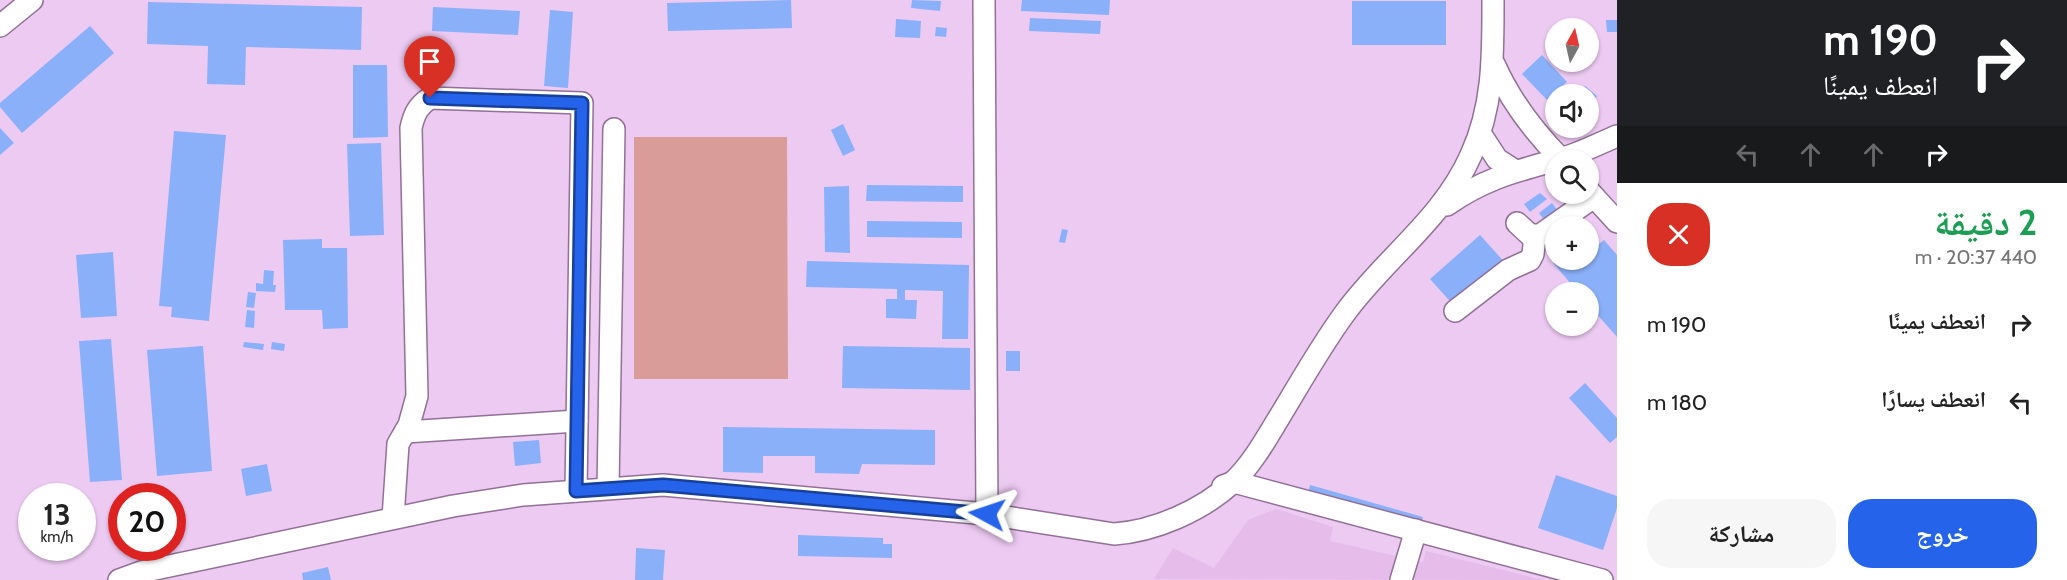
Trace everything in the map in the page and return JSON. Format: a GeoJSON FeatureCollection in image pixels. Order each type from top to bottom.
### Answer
{"type":"FeatureCollection","features":[{"type":"Feature","properties":{"kind":"street"},"geometry":{"type":"LineString","coordinates":[[7,15],[32,0]]}},
{"type":"Feature","properties":{"kind":"street"},"geometry":{"type":"LineString","coordinates":[[984,0],[987,514]]}},
{"type":"Feature","properties":{"kind":"street"},"geometry":{"type":"LineString","coordinates":[[119,580],[141,572],[393,518],[523,495],[663,485],[987,514],[1114,534],[1145,529],[1199,506],[1234,482],[1268,436],[1346,311],[1387,263],[1439,210],[1463,173],[1487,110],[1493,63],[1493,0]]}},
{"type":"Feature","properties":{"kind":"street"},"geometry":{"type":"LineString","coordinates":[[1493,63],[1503,85],[1528,125],[1552,150]]}},
{"type":"Feature","properties":{"kind":"street"},"geometry":{"type":"LineString","coordinates":[[393,518],[398,444],[405,432],[417,396],[411,128],[413,116],[420,105],[430,98],[582,103],[576,491]]}},
{"type":"Feature","properties":{"kind":"street"},"geometry":{"type":"LineString","coordinates":[[608,488],[615,129]]}},
{"type":"Feature","properties":{"kind":"street"},"geometry":{"type":"LineString","coordinates":[[1480,133],[1497,159],[1514,170]]}},
{"type":"Feature","properties":{"kind":"street"},"geometry":{"type":"LineString","coordinates":[[1584,150],[1617,136]]}},
{"type":"Feature","properties":{"kind":"street"},"geometry":{"type":"LineString","coordinates":[[1439,210],[1475,187],[1514,170],[1545,163]]}},
{"type":"Feature","properties":{"kind":"street"},"geometry":{"type":"LineString","coordinates":[[1599,202],[1617,222]]}},
{"type":"Feature","properties":{"kind":"street"},"geometry":{"type":"LineString","coordinates":[[1517,223],[1526,233],[1535,236],[1544,233],[1578,204]]}},
{"type":"Feature","properties":{"kind":"street"},"geometry":{"type":"LineString","coordinates":[[1455,311],[1508,270],[1530,260],[1535,236]]}},
{"type":"Feature","properties":{"kind":"street"},"geometry":{"type":"LineString","coordinates":[[405,432],[578,421]]}},
{"type":"Feature","properties":{"kind":"street"},"geometry":{"type":"LineString","coordinates":[[1234,482],[1602,580]]}},
{"type":"Feature","properties":{"kind":"street"},"geometry":{"type":"LineString","coordinates":[[1401,580],[1416,530]]}},
{"type":"Feature","properties":{"kind":"shaded area"},"geometry":{"type":"Polygon","coordinates":[[[634,137],[787,137],[788,379],[634,379],[634,137]]]}},
{"type":"Feature","properties":{"kind":"shaded area"},"geometry":{"type":"Polygon","coordinates":[[[1276,509],[1333,527],[1330,541],[1423,562],[1426,551],[1543,580],[1154,579],[1173,548],[1214,568],[1248,520],[1276,509]]]}},
{"type":"Feature","properties":{"kind":"building"},"geometry":{"type":"Polygon","coordinates":[[[791,0],[792,28],[668,31],[667,3],[791,0]]]}},
{"type":"Feature","properties":{"kind":"building"},"geometry":{"type":"Polygon","coordinates":[[[912,0],[941,1],[940,11],[911,8],[912,0]]]}},
{"type":"Feature","properties":{"kind":"building"},"geometry":{"type":"Polygon","coordinates":[[[1022,0],[1110,0],[1109,15],[1021,11],[1022,0]]]}},
{"type":"Feature","properties":{"kind":"building"},"geometry":{"type":"Polygon","coordinates":[[[1352,1],[1446,1],[1446,45],[1352,45],[1352,1]]]}},
{"type":"Feature","properties":{"kind":"building"},"geometry":{"type":"Polygon","coordinates":[[[148,2],[362,7],[361,50],[246,47],[245,85],[207,84],[208,46],[147,44],[148,2]]]}},
{"type":"Feature","properties":{"kind":"building"},"geometry":{"type":"Polygon","coordinates":[[[433,7],[520,11],[518,35],[432,31],[433,7]]]}},
{"type":"Feature","properties":{"kind":"building"},"geometry":{"type":"Polygon","coordinates":[[[550,10],[573,12],[568,88],[544,86],[550,10]]]}},
{"type":"Feature","properties":{"kind":"building"},"geometry":{"type":"Polygon","coordinates":[[[1030,18],[1101,21],[1100,34],[1029,31],[1030,18]]]}},
{"type":"Feature","properties":{"kind":"building"},"geometry":{"type":"Polygon","coordinates":[[[896,19],[921,21],[920,38],[895,37],[896,19]]]}},
{"type":"Feature","properties":{"kind":"building"},"geometry":{"type":"Polygon","coordinates":[[[1606,20],[1617,20],[1617,32],[1607,32],[1606,20]]]}},
{"type":"Feature","properties":{"kind":"building"},"geometry":{"type":"Polygon","coordinates":[[[90,26],[114,53],[22,133],[0,107],[0,103],[90,26]]]}},
{"type":"Feature","properties":{"kind":"building"},"geometry":{"type":"Polygon","coordinates":[[[936,27],[947,28],[946,37],[935,36],[936,27]]]}},
{"type":"Feature","properties":{"kind":"building"},"geometry":{"type":"Polygon","coordinates":[[[1542,55],[1545,58],[1545,72],[1558,72],[1567,82],[1545,84],[1545,98],[1522,74],[1542,55]]]}},
{"type":"Feature","properties":{"kind":"building"},"geometry":{"type":"Polygon","coordinates":[[[353,65],[387,65],[388,137],[353,138],[353,65]]]}},
{"type":"Feature","properties":{"kind":"building"},"geometry":{"type":"Polygon","coordinates":[[[843,124],[855,150],[843,156],[831,130],[843,124]]]}},
{"type":"Feature","properties":{"kind":"building"},"geometry":{"type":"Polygon","coordinates":[[[0,128],[14,143],[0,155],[0,128]]]}},
{"type":"Feature","properties":{"kind":"building"},"geometry":{"type":"Polygon","coordinates":[[[174,131],[226,135],[209,321],[171,317],[172,307],[159,306],[174,131]]]}},
{"type":"Feature","properties":{"kind":"building"},"geometry":{"type":"Polygon","coordinates":[[[381,143],[384,235],[350,236],[347,144],[381,143]]]}},
{"type":"Feature","properties":{"kind":"building"},"geometry":{"type":"Polygon","coordinates":[[[867,185],[963,186],[963,202],[866,201],[867,185]]]}},
{"type":"Feature","properties":{"kind":"building"},"geometry":{"type":"Polygon","coordinates":[[[849,186],[850,253],[825,252],[824,187],[849,186]]]}},
{"type":"Feature","properties":{"kind":"building"},"geometry":{"type":"Polygon","coordinates":[[[1540,193],[1545,197],[1545,201],[1530,212],[1524,204],[1540,193]]]}},
{"type":"Feature","properties":{"kind":"building"},"geometry":{"type":"Polygon","coordinates":[[[1551,204],[1558,211],[1552,216],[1545,216],[1545,221],[1539,213],[1551,204]]]}},
{"type":"Feature","properties":{"kind":"building"},"geometry":{"type":"Polygon","coordinates":[[[867,221],[962,222],[962,238],[867,237],[867,221]]]}},
{"type":"Feature","properties":{"kind":"building"},"geometry":{"type":"Polygon","coordinates":[[[1062,229],[1068,230],[1065,243],[1059,242],[1062,229]]]}},
{"type":"Feature","properties":{"kind":"building"},"geometry":{"type":"Polygon","coordinates":[[[1480,235],[1507,265],[1457,309],[1430,279],[1480,235]]]}},
{"type":"Feature","properties":{"kind":"building"},"geometry":{"type":"Polygon","coordinates":[[[322,239],[322,248],[347,248],[348,328],[323,329],[322,310],[285,310],[283,240],[322,239]]]}},
{"type":"Feature","properties":{"kind":"building"},"geometry":{"type":"Polygon","coordinates":[[[1604,240],[1617,255],[1617,337],[1599,317],[1599,282],[1569,282],[1559,270],[1599,270],[1599,244],[1604,240]]]}},
{"type":"Feature","properties":{"kind":"building"},"geometry":{"type":"Polygon","coordinates":[[[113,252],[117,316],[81,318],[76,255],[113,252]]]}},
{"type":"Feature","properties":{"kind":"building"},"geometry":{"type":"Polygon","coordinates":[[[807,261],[969,265],[968,339],[942,339],[943,291],[905,290],[905,300],[917,300],[916,319],[886,318],[886,299],[897,299],[897,289],[806,287],[807,261]]]}},
{"type":"Feature","properties":{"kind":"building"},"geometry":{"type":"Polygon","coordinates":[[[264,270],[274,271],[275,292],[256,291],[256,283],[263,284],[264,270]]]}},
{"type":"Feature","properties":{"kind":"building"},"geometry":{"type":"Polygon","coordinates":[[[248,292],[256,293],[254,308],[246,307],[248,292]]]}},
{"type":"Feature","properties":{"kind":"building"},"geometry":{"type":"Polygon","coordinates":[[[247,310],[255,311],[254,328],[245,327],[247,310]]]}},
{"type":"Feature","properties":{"kind":"building"},"geometry":{"type":"Polygon","coordinates":[[[111,339],[122,480],[90,482],[79,341],[111,339]]]}},
{"type":"Feature","properties":{"kind":"building"},"geometry":{"type":"Polygon","coordinates":[[[244,342],[264,344],[263,350],[243,347],[244,342]]]}},
{"type":"Feature","properties":{"kind":"building"},"geometry":{"type":"Polygon","coordinates":[[[272,342],[285,344],[284,351],[271,349],[272,342]]]}},
{"type":"Feature","properties":{"kind":"building"},"geometry":{"type":"Polygon","coordinates":[[[203,346],[212,471],[157,476],[147,350],[203,346]]]}},
{"type":"Feature","properties":{"kind":"building"},"geometry":{"type":"Polygon","coordinates":[[[843,346],[970,348],[970,390],[842,388],[843,346]]]}},
{"type":"Feature","properties":{"kind":"building"},"geometry":{"type":"Polygon","coordinates":[[[1006,351],[1020,351],[1020,371],[1006,371],[1006,351]]]}},
{"type":"Feature","properties":{"kind":"building"},"geometry":{"type":"Polygon","coordinates":[[[1585,383],[1617,418],[1617,437],[1610,443],[1569,398],[1585,383]]]}},
{"type":"Feature","properties":{"kind":"building"},"geometry":{"type":"Polygon","coordinates":[[[723,427],[935,430],[935,465],[862,464],[859,474],[815,473],[815,456],[763,456],[763,473],[723,472],[723,427]]]}},
{"type":"Feature","properties":{"kind":"building"},"geometry":{"type":"Polygon","coordinates":[[[539,440],[541,463],[515,466],[513,442],[539,440]]]}},
{"type":"Feature","properties":{"kind":"building"},"geometry":{"type":"Polygon","coordinates":[[[267,464],[272,491],[246,496],[241,469],[267,464]]]}},
{"type":"Feature","properties":{"kind":"building"},"geometry":{"type":"Polygon","coordinates":[[[1556,475],[1617,496],[1617,508],[1603,550],[1538,528],[1556,475]]]}},
{"type":"Feature","properties":{"kind":"building"},"geometry":{"type":"Polygon","coordinates":[[[1310,485],[1423,517],[1420,527],[1308,494],[1310,485]]]}},
{"type":"Feature","properties":{"kind":"building"},"geometry":{"type":"Polygon","coordinates":[[[798,535],[883,538],[883,544],[892,544],[892,558],[798,556],[798,535]]]}},
{"type":"Feature","properties":{"kind":"building"},"geometry":{"type":"Polygon","coordinates":[[[636,548],[665,550],[663,580],[635,580],[636,548]]]}},
{"type":"Feature","properties":{"kind":"building"},"geometry":{"type":"Polygon","coordinates":[[[328,567],[331,580],[303,580],[302,573],[328,567]]]}},
{"type":"Feature","properties":{"kind":"route"},"geometry":{"type":"LineString","coordinates":[[430,98],[582,103],[576,491],[663,485],[987,514]]}}]}
